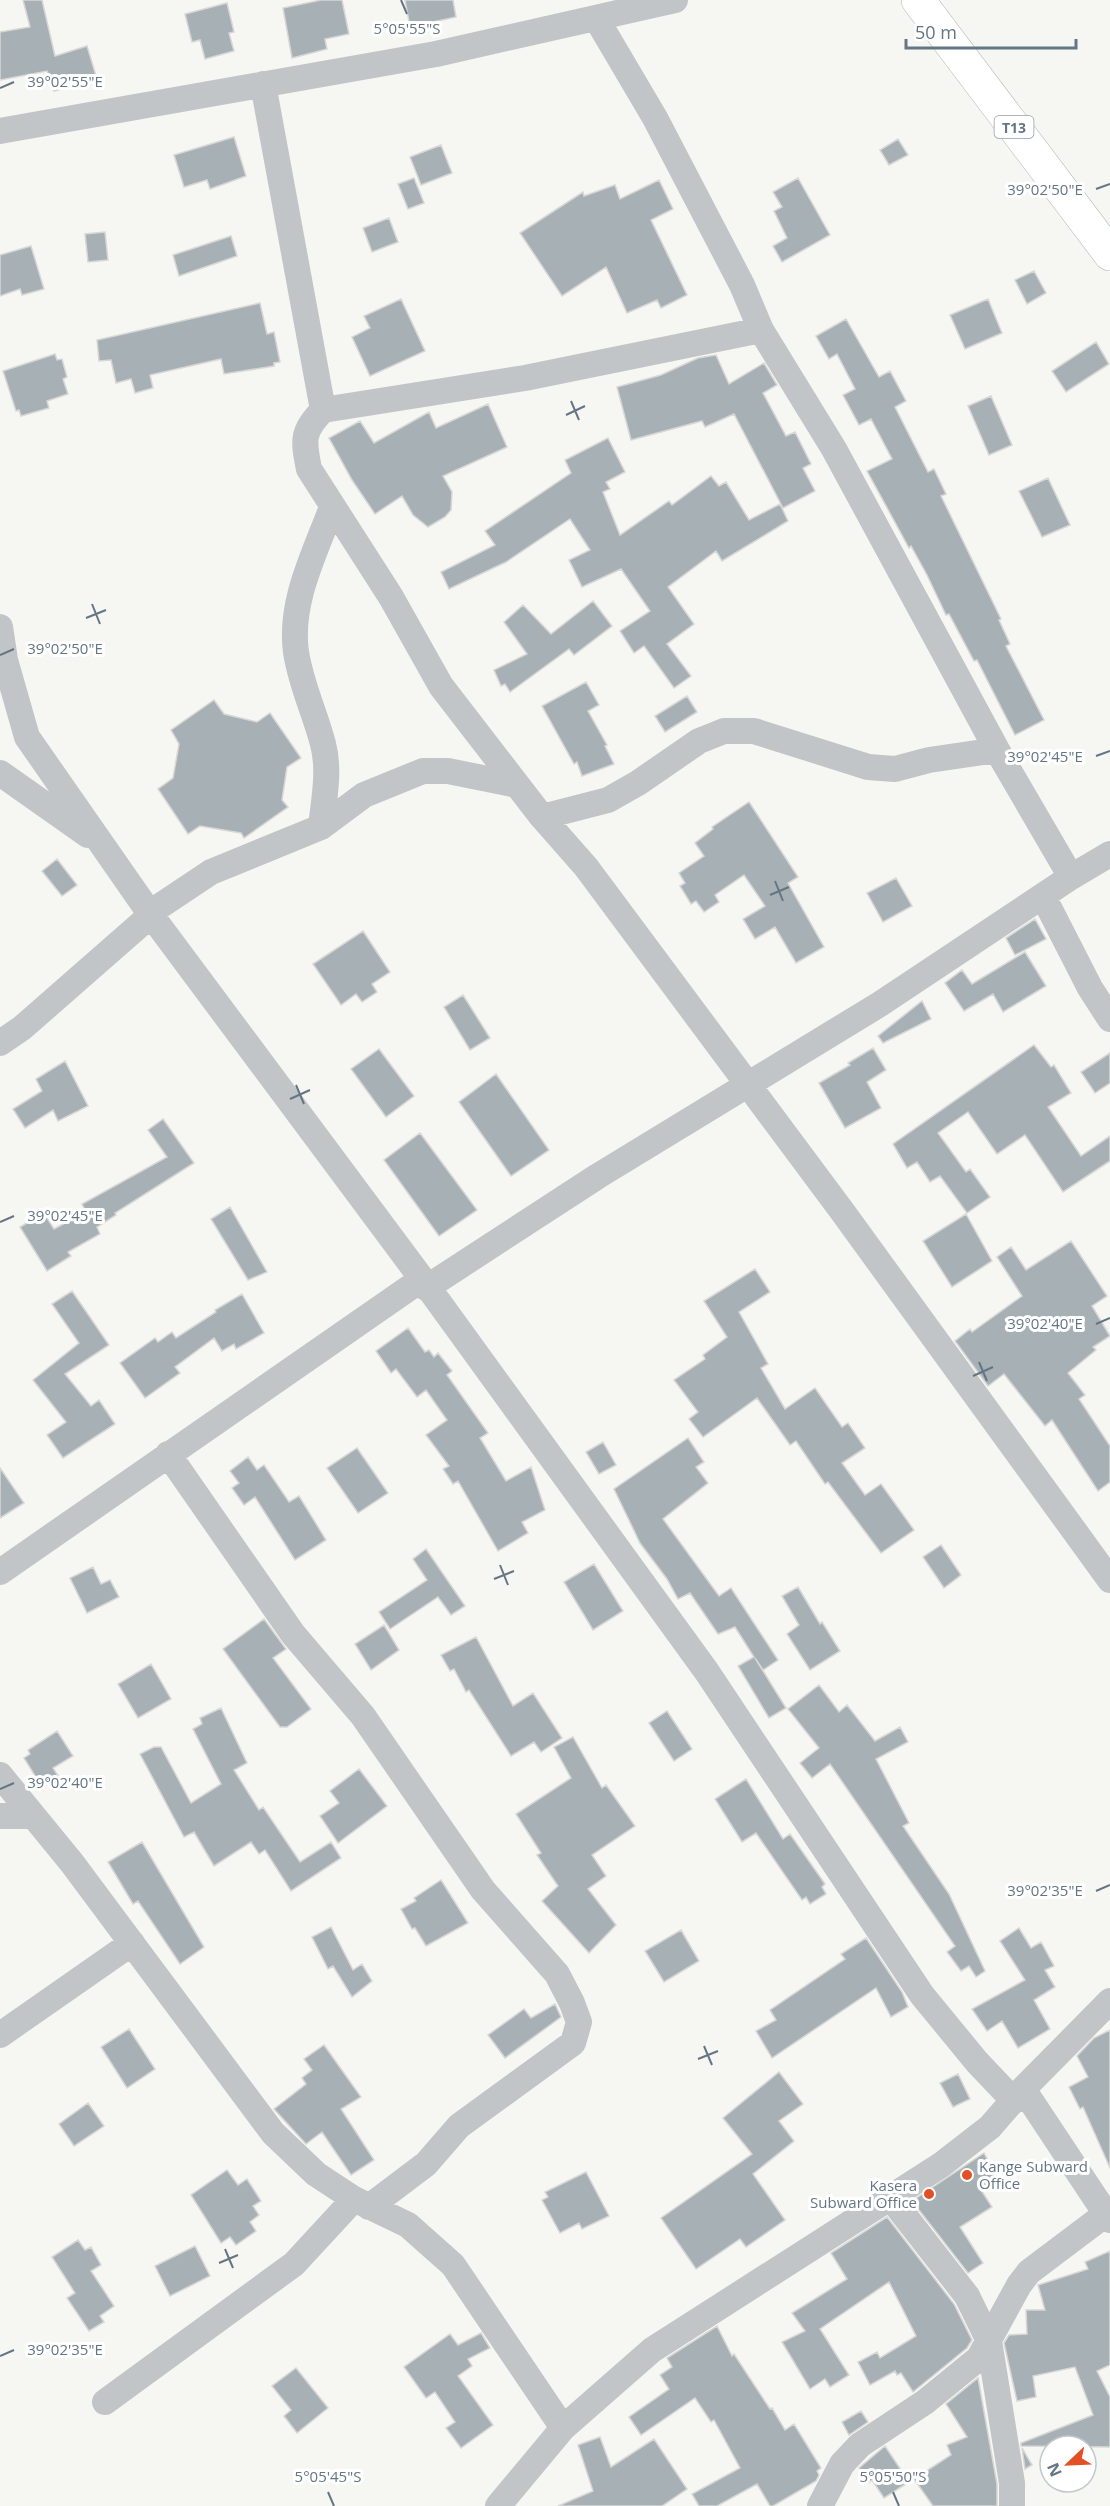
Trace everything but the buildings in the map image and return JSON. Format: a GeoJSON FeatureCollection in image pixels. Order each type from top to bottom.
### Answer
{"type":"FeatureCollection","features":[{"type":"Feature","properties":{"kind":"highway","name":"T13"},"geometry":{"type":"LineString","coordinates":[[918,0],[1110,254]]}},
{"type":"Feature","properties":{"kind":"street"},"geometry":{"type":"LineString","coordinates":[[0,131],[436,54],[675,0]]}},
{"type":"Feature","properties":{"kind":"street"},"geometry":{"type":"LineString","coordinates":[[596,18],[660,128],[742,285],[761,330],[834,449],[997,750],[1071,877]]}},
{"type":"Feature","properties":{"kind":"street"},"geometry":{"type":"LineString","coordinates":[[263,84],[323,410]]}},
{"type":"Feature","properties":{"kind":"street"},"geometry":{"type":"LineString","coordinates":[[761,330],[525,378],[323,410],[308,425],[304,445],[309,469],[391,597],[441,686],[542,817],[586,867],[849,1220],[1110,1580]]}},
{"type":"Feature","properties":{"kind":"street"},"geometry":{"type":"LineString","coordinates":[[321,826],[326,783],[324,746],[306,696],[296,640],[298,599],[332,507]]}},
{"type":"Feature","properties":{"kind":"street"},"geometry":{"type":"LineString","coordinates":[[0,627],[5,660],[27,736]]}},
{"type":"Feature","properties":{"kind":"street"},"geometry":{"type":"LineString","coordinates":[[0,704],[27,736],[151,914],[707,1672],[922,1995],[977,2062],[1019,2095],[1108,2217],[1029,2272],[1018,2285],[979,2358],[934,2395],[860,2445],[842,2464],[820,2506]]}},
{"type":"Feature","properties":{"kind":"street"},"geometry":{"type":"LineString","coordinates":[[542,817],[608,800],[638,783],[699,741],[724,731],[754,731],[868,767],[895,769],[928,760],[997,750]]}},
{"type":"Feature","properties":{"kind":"street"},"geometry":{"type":"LineString","coordinates":[[0,1043],[22,1028],[151,914],[211,872],[321,826],[364,795],[423,771],[448,771],[517,785]]}},
{"type":"Feature","properties":{"kind":"street"},"geometry":{"type":"LineString","coordinates":[[0,773],[102,845]]}},
{"type":"Feature","properties":{"kind":"street"},"geometry":{"type":"LineString","coordinates":[[0,1572],[150,1469],[168,1454],[424,1284],[880,1004],[1071,877],[1110,854]]}},
{"type":"Feature","properties":{"kind":"street"},"geometry":{"type":"LineString","coordinates":[[1043,896],[1090,988],[1110,1019]]}},
{"type":"Feature","properties":{"kind":"street"},"geometry":{"type":"LineString","coordinates":[[105,2402],[294,2264],[361,2203],[426,2164],[459,2126],[573,2043],[579,2022],[573,2003],[557,1974],[483,1890],[363,1716],[293,1634],[168,1454]]}},
{"type":"Feature","properties":{"kind":"street"},"geometry":{"type":"LineString","coordinates":[[0,1775],[132,1943],[273,2133],[316,2174],[361,2203],[408,2225],[453,2265],[563,2428]]}},
{"type":"Feature","properties":{"kind":"street"},"geometry":{"type":"LineString","coordinates":[[0,1816],[33,1816]]}},
{"type":"Feature","properties":{"kind":"street"},"geometry":{"type":"LineString","coordinates":[[0,2035],[132,1943]]}},
{"type":"Feature","properties":{"kind":"street"},"geometry":{"type":"LineString","coordinates":[[498,2506],[563,2428],[652,2350],[941,2165],[990,2127],[1110,2001]]}},
{"type":"Feature","properties":{"kind":"street"},"geometry":{"type":"LineString","coordinates":[[890,2197],[967,2296],[989,2341],[1012,2482],[1012,2506]]}},
{"type":"Feature","properties":{"kind":"place","name":"Kange Subward Office"},"geometry":{"type":"Point","coordinates":[967,2175]}},
{"type":"Feature","properties":{"kind":"place","name":"Kasera Subward Office"},"geometry":{"type":"Point","coordinates":[929,2194]}}]}
